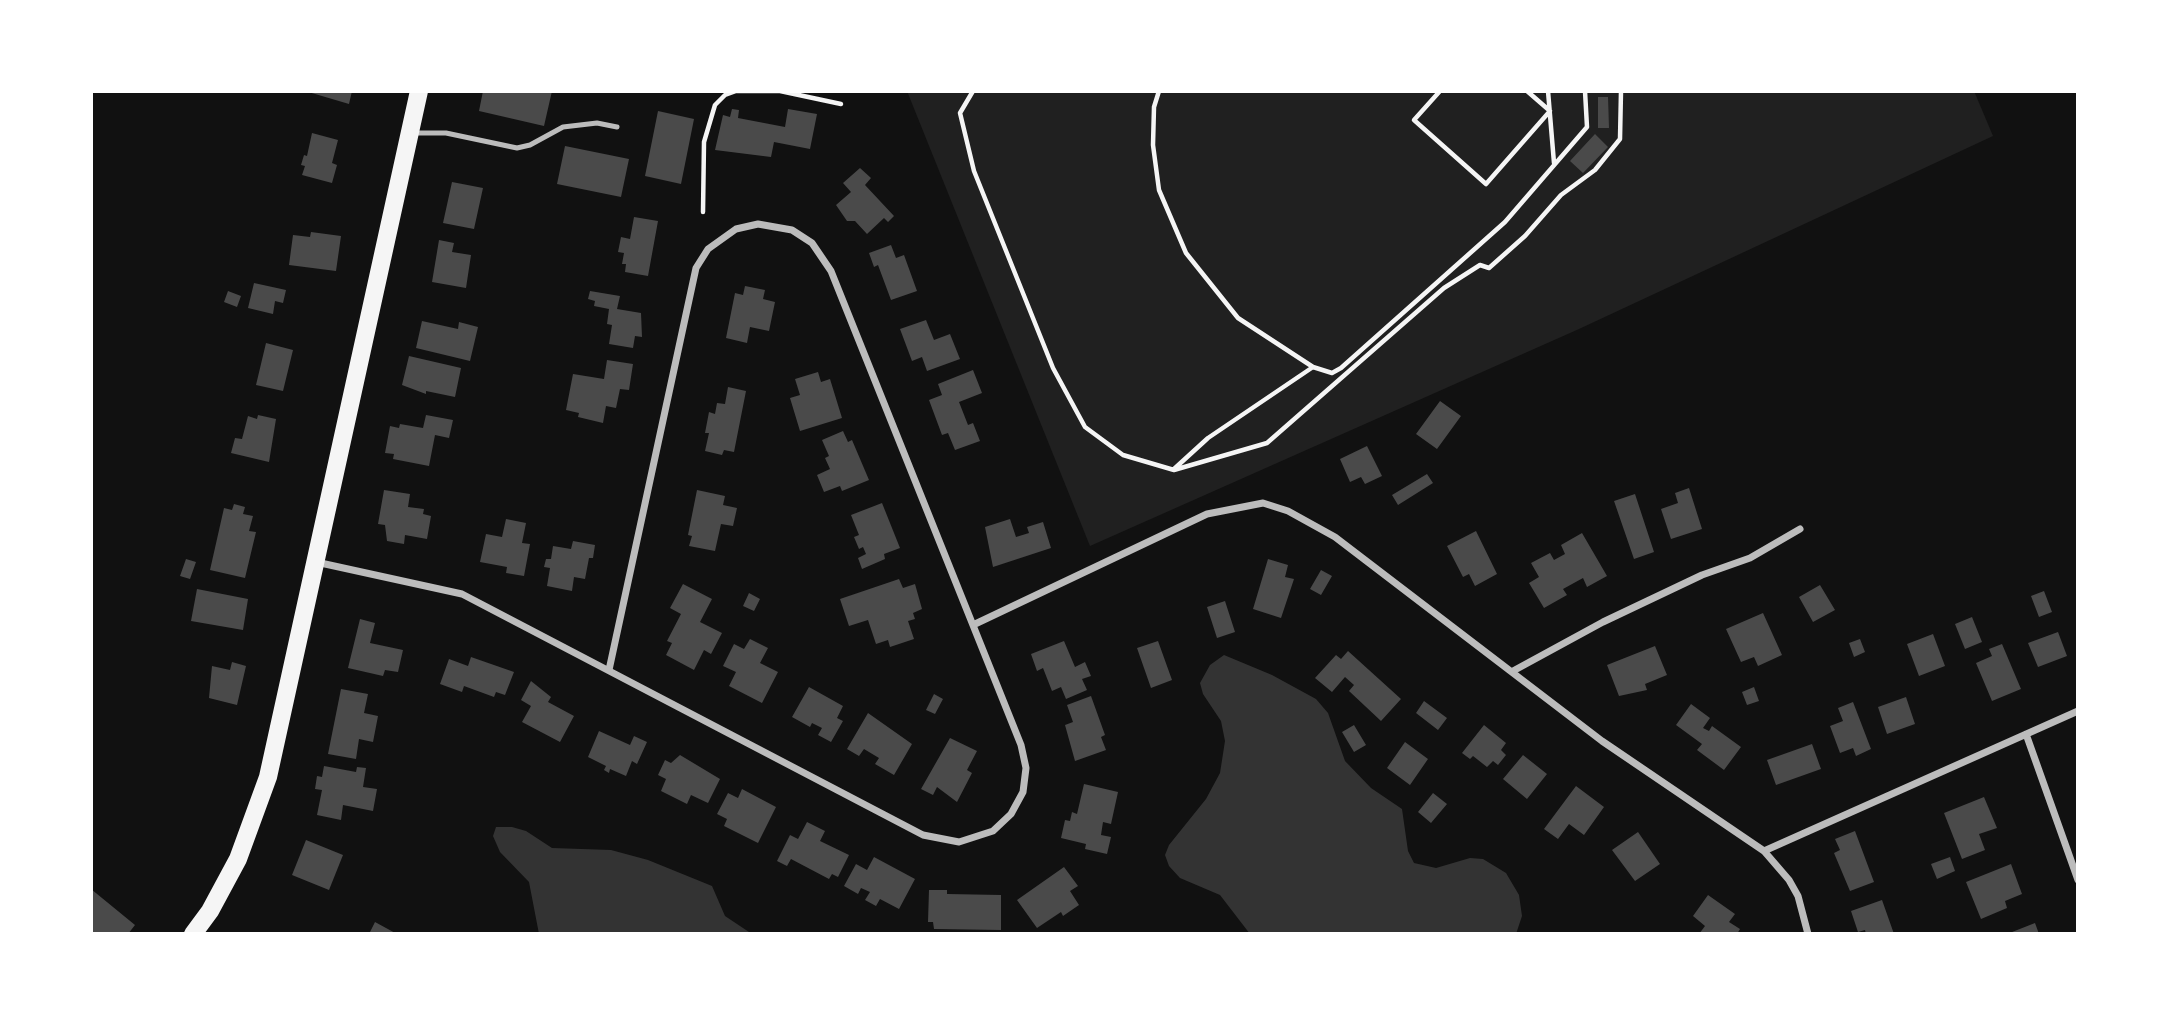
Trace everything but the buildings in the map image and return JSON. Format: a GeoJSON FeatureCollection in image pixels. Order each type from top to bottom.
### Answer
{"type":"FeatureCollection","features":[{"type":"Feature","properties":{"kind":"main road"},"geometry":{"type":"LineString","coordinates":[[193,934],[225,887],[259,805],[419,91]]}},
{"type":"Feature","properties":{"kind":"street"},"geometry":{"type":"LineString","coordinates":[[315,562],[462,594],[923,835],[959,842],[982,837],[1003,823],[1018,804],[1025,780],[1021,745],[826,260],[812,243],[792,230],[770,224],[747,225],[716,241],[701,258],[693,279],[609,670]]}},
{"type":"Feature","properties":{"kind":"street"},"geometry":{"type":"LineString","coordinates":[[973,625],[1208,514],[1263,503],[1288,510],[1335,537],[1602,741],[1764,852],[1789,880],[1808,934]]}},
{"type":"Feature","properties":{"kind":"street"},"geometry":{"type":"LineString","coordinates":[[1513,671],[1603,622],[1702,575],[1750,558],[1800,529]]}},
{"type":"Feature","properties":{"kind":"street"},"geometry":{"type":"LineString","coordinates":[[1764,852],[2078,711]]}},
{"type":"Feature","properties":{"kind":"street"},"geometry":{"type":"LineString","coordinates":[[2026,734],[2078,880]]}},
{"type":"Feature","properties":{"kind":"lane"},"geometry":{"type":"LineString","coordinates":[[409,133],[446,134],[517,148],[530,145],[563,127],[597,123],[617,127]]}},
{"type":"Feature","properties":{"kind":"path"},"geometry":{"type":"LineString","coordinates":[[703,212],[701,186],[704,142],[715,105],[725,95],[736,91],[780,91],[841,104]]}},
{"type":"Feature","properties":{"kind":"path"},"geometry":{"type":"LineString","coordinates":[[973,91],[960,113],[974,171],[1060,380],[1085,427],[1123,455],[1174,470],[1267,443],[1444,288],[1480,265],[1489,268],[1525,236],[1561,195],[1595,170],[1620,139],[1621,91]]}},
{"type":"Feature","properties":{"kind":"path"},"geometry":{"type":"LineString","coordinates":[[1159,91],[1154,107],[1153,145],[1159,190],[1186,253],[1238,318],[1312,367],[1332,373],[1341,368],[1505,222],[1587,127],[1586,91]]}},
{"type":"Feature","properties":{"kind":"path"},"geometry":{"type":"LineString","coordinates":[[1440,91],[1414,120],[1486,184],[1550,111]]}},
{"type":"Feature","properties":{"kind":"path"},"geometry":{"type":"LineString","coordinates":[[1527,91],[1550,111]]}},
{"type":"Feature","properties":{"kind":"path"},"geometry":{"type":"LineString","coordinates":[[1548,91],[1554,165]]}},
{"type":"Feature","properties":{"kind":"path"},"geometry":{"type":"LineString","coordinates":[[1174,470],[1208,438],[1312,367]]}},
{"type":"Feature","properties":{"kind":"shaded area"},"geometry":{"type":"Polygon","coordinates":[[[907,91],[1974,91],[1993,136],[1579,329],[1090,546],[907,91]]]}},
{"type":"Feature","properties":{"kind":"shaded area"},"geometry":{"type":"Polygon","coordinates":[[[1224,655],[1272,675],[1316,699],[1328,713],[1345,761],[1371,788],[1402,809],[1408,851],[1414,863],[1436,868],[1470,858],[1483,859],[1506,873],[1519,895],[1522,916],[1516,934],[1250,934],[1220,895],[1180,878],[1169,866],[1165,855],[1169,845],[1206,799],[1220,773],[1225,741],[1221,721],[1203,694],[1200,683],[1210,665],[1224,655]]]}},
{"type":"Feature","properties":{"kind":"shaded area"},"geometry":{"type":"Polygon","coordinates":[[[496,827],[512,827],[526,831],[552,848],[611,850],[648,860],[712,886],[725,916],[752,934],[539,934],[529,882],[500,852],[493,836],[496,827]]]}}]}
